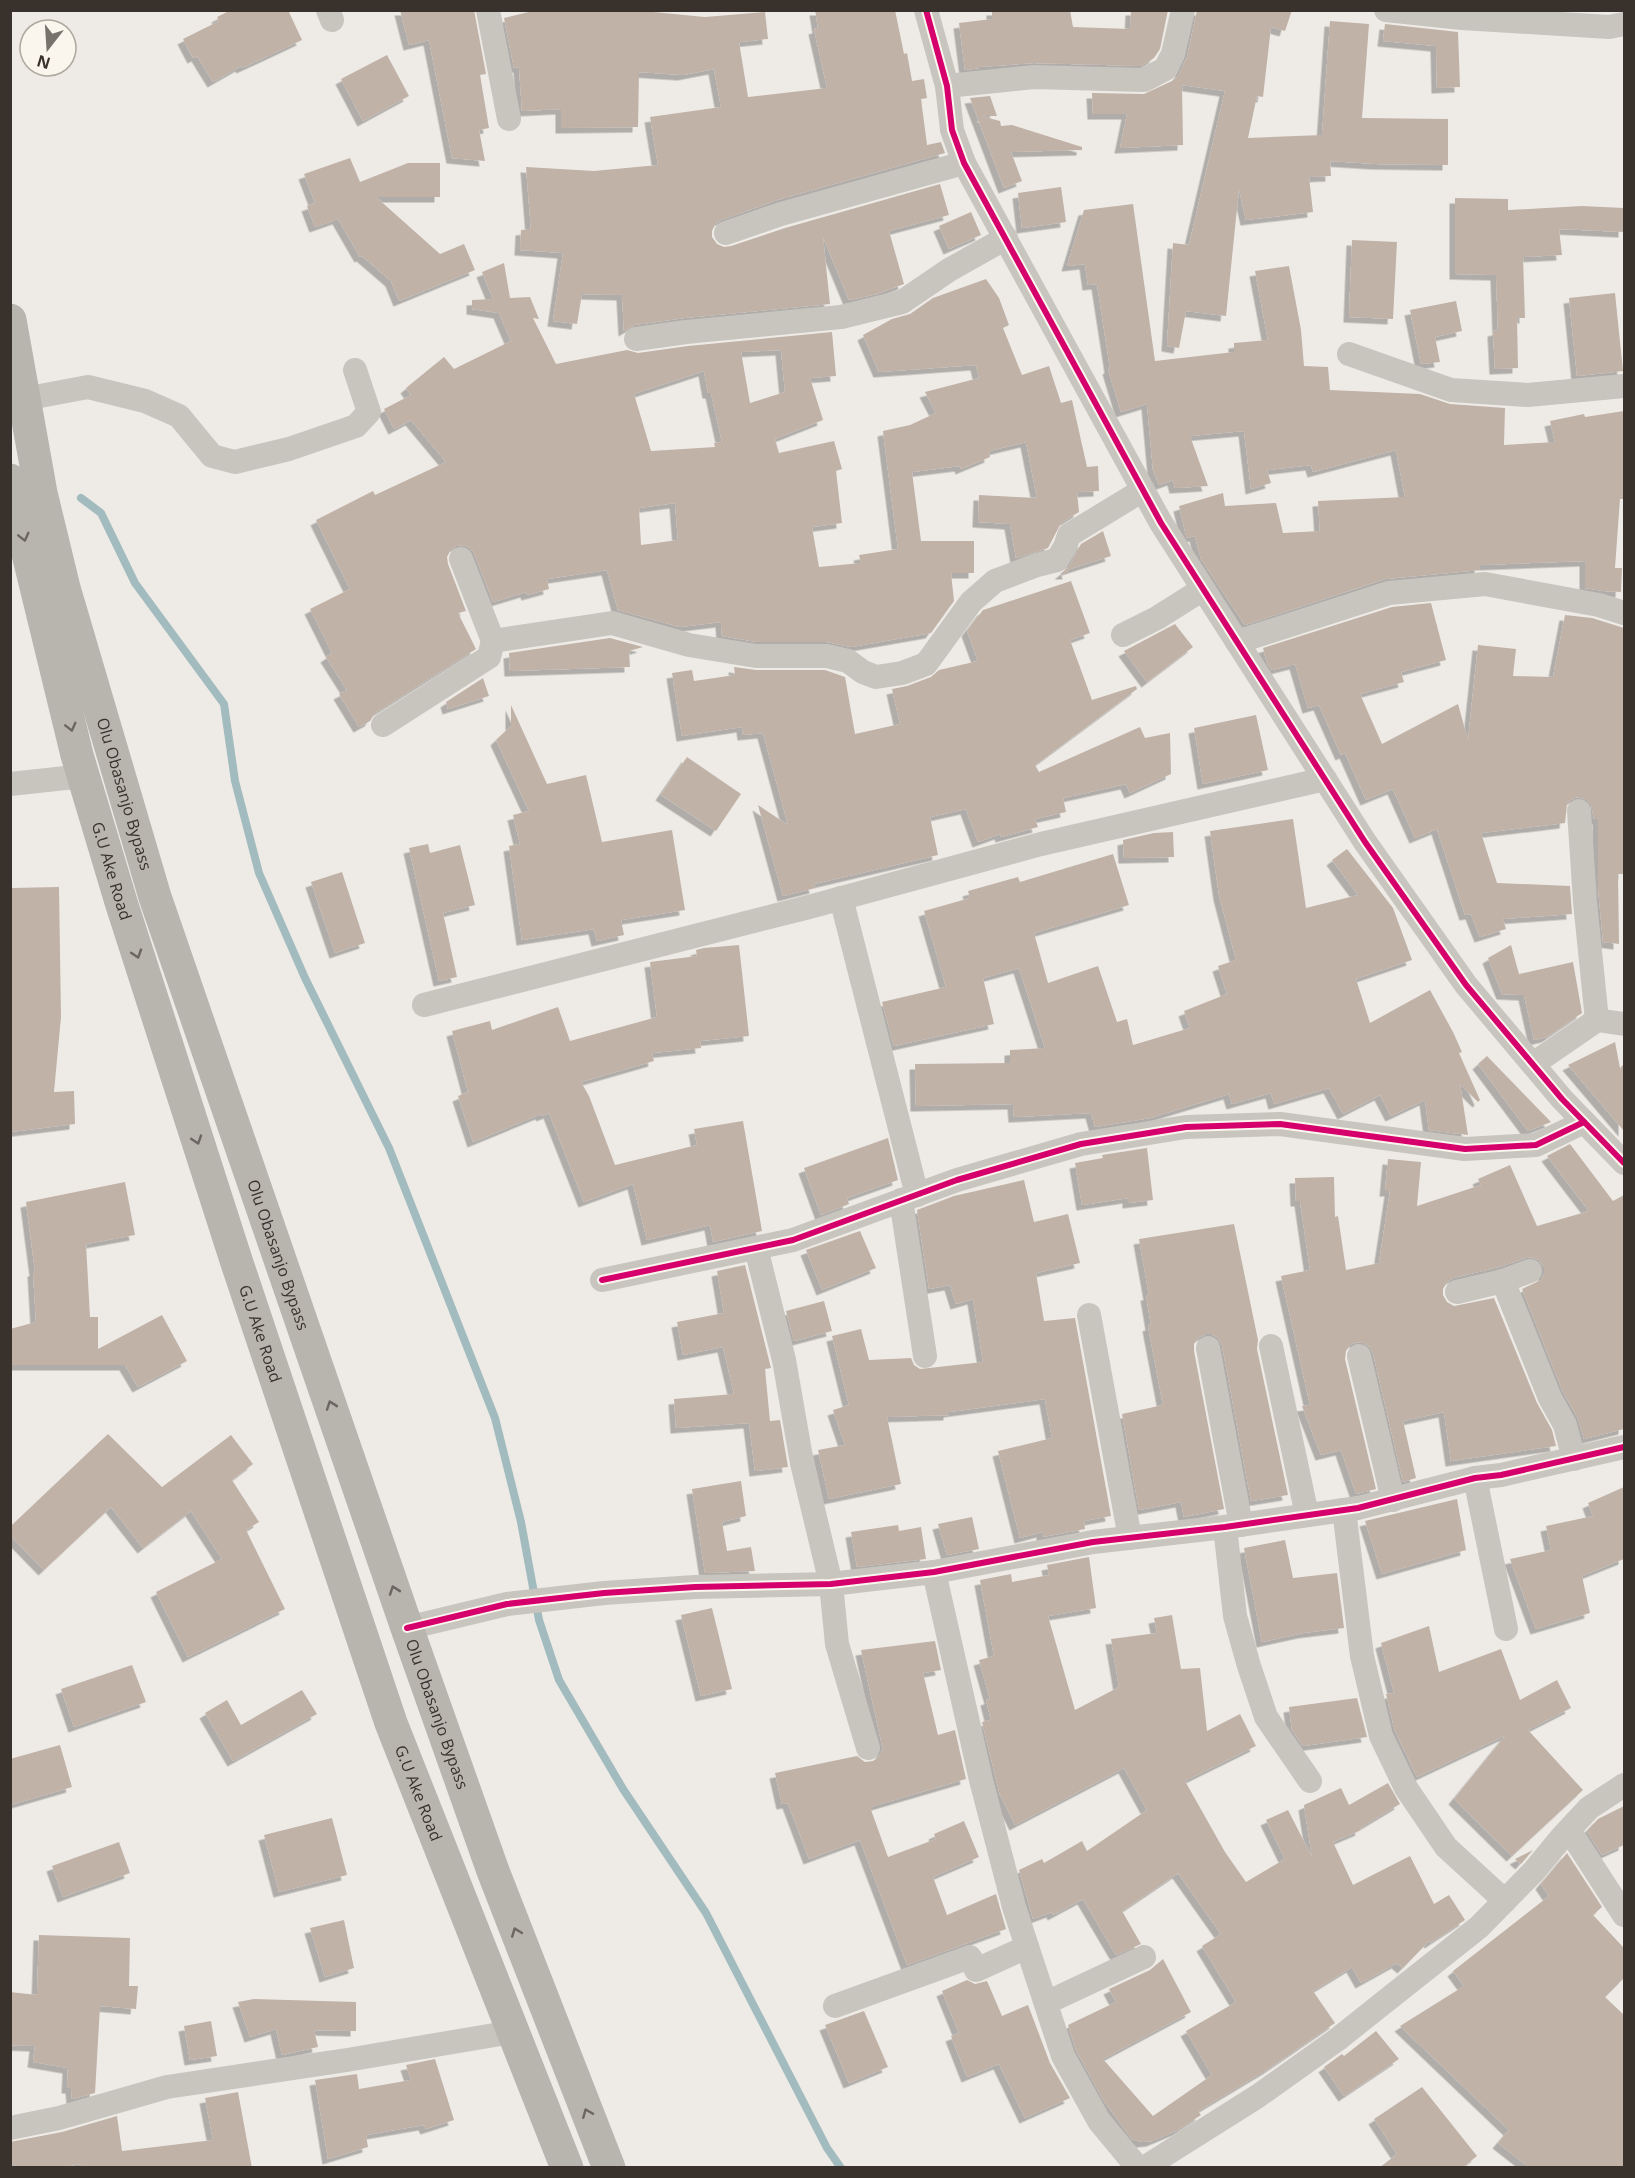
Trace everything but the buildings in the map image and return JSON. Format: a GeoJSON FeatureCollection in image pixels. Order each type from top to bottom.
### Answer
{"type":"FeatureCollection","features":[{"type":"Feature","properties":{"kind":"main road","name":"Olu Obasanjo Bypass"},"geometry":{"type":"LineString","coordinates":[[10,320],[41,493],[64,588],[155,897],[493,1871],[609,2168]]}},
{"type":"Feature","properties":{"kind":"main road","name":"G.U Ake Road"},"geometry":{"type":"LineString","coordinates":[[10,480],[84,776],[121,902],[236,1260],[391,1724],[567,2168]]}},
{"type":"Feature","properties":{"kind":"street"},"geometry":{"type":"LineString","coordinates":[[488,10],[509,119]]}},
{"type":"Feature","properties":{"kind":"street"},"geometry":{"type":"LineString","coordinates":[[926,10],[947,86],[952,130],[964,163],[1161,523],[1365,842],[1466,985],[1584,1122],[1624,1163]]}},
{"type":"Feature","properties":{"kind":"street"},"geometry":{"type":"LineString","coordinates":[[947,86],[1034,77],[1144,80],[1165,69],[1173,54],[1184,10]]}},
{"type":"Feature","properties":{"kind":"street"},"geometry":{"type":"LineString","coordinates":[[1386,10],[1462,18],[1597,26],[1624,24]]}},
{"type":"Feature","properties":{"kind":"street"},"geometry":{"type":"LineString","coordinates":[[726,234],[781,214],[964,163]]}},
{"type":"Feature","properties":{"kind":"street"},"geometry":{"type":"LineString","coordinates":[[636,339],[841,317],[902,302],[949,270],[1006,238]]}},
{"type":"Feature","properties":{"kind":"street"},"geometry":{"type":"LineString","coordinates":[[1349,354],[1451,390],[1528,395],[1624,386]]}},
{"type":"Feature","properties":{"kind":"street"},"geometry":{"type":"LineString","coordinates":[[24,399],[88,387],[145,401],[179,416],[212,456],[235,462],[289,449],[356,426],[369,412],[355,370]]}},
{"type":"Feature","properties":{"kind":"street"},"geometry":{"type":"LineString","coordinates":[[493,641],[612,623],[689,645],[756,657],[827,656],[848,661],[863,672],[876,677],[902,673],[926,664],[971,602],[995,581],[1057,560],[1069,535],[1143,490]]}},
{"type":"Feature","properties":{"kind":"street"},"geometry":{"type":"LineString","coordinates":[[383,725],[489,657],[493,641],[461,559]]}},
{"type":"Feature","properties":{"kind":"street"},"geometry":{"type":"LineString","coordinates":[[1237,642],[1389,593],[1485,584],[1599,605],[1624,613]]}},
{"type":"Feature","properties":{"kind":"street"},"geometry":{"type":"LineString","coordinates":[[1123,635],[1157,618],[1203,589]]}},
{"type":"Feature","properties":{"kind":"street"},"geometry":{"type":"LineString","coordinates":[[10,784],[84,776]]}},
{"type":"Feature","properties":{"kind":"street"},"geometry":{"type":"LineString","coordinates":[[424,1005],[1041,844],[1324,779]]}},
{"type":"Feature","properties":{"kind":"street"},"geometry":{"type":"LineString","coordinates":[[1579,811],[1585,902],[1598,1020]]}},
{"type":"Feature","properties":{"kind":"street"},"geometry":{"type":"LineString","coordinates":[[841,898],[909,1198],[925,1356]]}},
{"type":"Feature","properties":{"kind":"street"},"geometry":{"type":"LineString","coordinates":[[1533,1064],[1598,1020],[1624,1024]]}},
{"type":"Feature","properties":{"kind":"street"},"geometry":{"type":"LineString","coordinates":[[602,1280],[793,1240],[957,1180],[1081,1144],[1186,1127],[1280,1124],[1466,1149],[1536,1145],[1584,1122]]}},
{"type":"Feature","properties":{"kind":"street"},"geometry":{"type":"LineString","coordinates":[[756,1248],[784,1360],[802,1463],[831,1584],[837,1644],[868,1748]]}},
{"type":"Feature","properties":{"kind":"street"},"geometry":{"type":"LineString","coordinates":[[1457,1292],[1503,1281],[1530,1271]]}},
{"type":"Feature","properties":{"kind":"street"},"geometry":{"type":"LineString","coordinates":[[1503,1281],[1547,1390],[1565,1425],[1574,1460]]}},
{"type":"Feature","properties":{"kind":"street"},"geometry":{"type":"LineString","coordinates":[[1089,1316],[1130,1538]]}},
{"type":"Feature","properties":{"kind":"street"},"geometry":{"type":"LineString","coordinates":[[1271,1346],[1307,1515]]}},
{"type":"Feature","properties":{"kind":"street"},"geometry":{"type":"LineString","coordinates":[[1208,1348],[1233,1526],[1235,1616],[1266,1717],[1310,1781]]}},
{"type":"Feature","properties":{"kind":"street"},"geometry":{"type":"LineString","coordinates":[[1359,1356],[1393,1500]]}},
{"type":"Feature","properties":{"kind":"street"},"geometry":{"type":"LineString","coordinates":[[407,1628],[507,1604],[604,1593],[694,1587],[831,1584],[934,1572],[1093,1542],[1233,1526],[1344,1510],[1393,1500],[1475,1478],[1574,1460],[1624,1447]]}},
{"type":"Feature","properties":{"kind":"street"},"geometry":{"type":"LineString","coordinates":[[1475,1478],[1506,1629]]}},
{"type":"Feature","properties":{"kind":"street"},"geometry":{"type":"LineString","coordinates":[[1344,1510],[1362,1656],[1381,1736],[1406,1788],[1446,1847],[1505,1901]]}},
{"type":"Feature","properties":{"kind":"street"},"geometry":{"type":"LineString","coordinates":[[934,1572],[981,1780],[1014,1907],[1063,2056],[1099,2121],[1138,2168]]}},
{"type":"Feature","properties":{"kind":"street"},"geometry":{"type":"LineString","coordinates":[[1144,2168],[1258,2096],[1338,2039],[1479,1928],[1534,1871],[1589,1808],[1624,1785]]}},
{"type":"Feature","properties":{"kind":"street"},"geometry":{"type":"LineString","coordinates":[[1569,1830],[1624,1915]]}},
{"type":"Feature","properties":{"kind":"street"},"geometry":{"type":"LineString","coordinates":[[836,2007],[970,1957],[976,1970],[1027,1947]]}},
{"type":"Feature","properties":{"kind":"street"},"geometry":{"type":"LineString","coordinates":[[1046,2003],[1144,1957]]}},
{"type":"Feature","properties":{"kind":"street"},"geometry":{"type":"LineString","coordinates":[[10,2128],[59,2118],[166,2087],[347,2060],[512,2031]]}},
{"type":"Feature","properties":{"kind":"waterway"},"geometry":{"type":"LineString","coordinates":[[81,498],[101,513],[135,583],[224,704],[235,781],[259,873],[305,978],[389,1148],[495,1418],[521,1522],[539,1620],[559,1680],[623,1789],[706,1913],[827,2148],[841,2168]]}},
{"type":"Feature","properties":{"kind":"cycle path"},"geometry":{"type":"LineString","coordinates":[[926,10],[947,86],[952,130],[964,163],[1161,523],[1365,842],[1466,985],[1562,1099],[1624,1163]]}},
{"type":"Feature","properties":{"kind":"cycle path"},"geometry":{"type":"LineString","coordinates":[[602,1280],[793,1240],[957,1180],[1081,1144],[1186,1127],[1280,1124],[1465,1149],[1536,1145],[1584,1122]]}},
{"type":"Feature","properties":{"kind":"cycle path"},"geometry":{"type":"LineString","coordinates":[[407,1628],[507,1604],[604,1593],[695,1587],[831,1584],[934,1572],[1093,1542],[1225,1527],[1358,1508],[1475,1478],[1501,1475],[1624,1447]]}}]}
